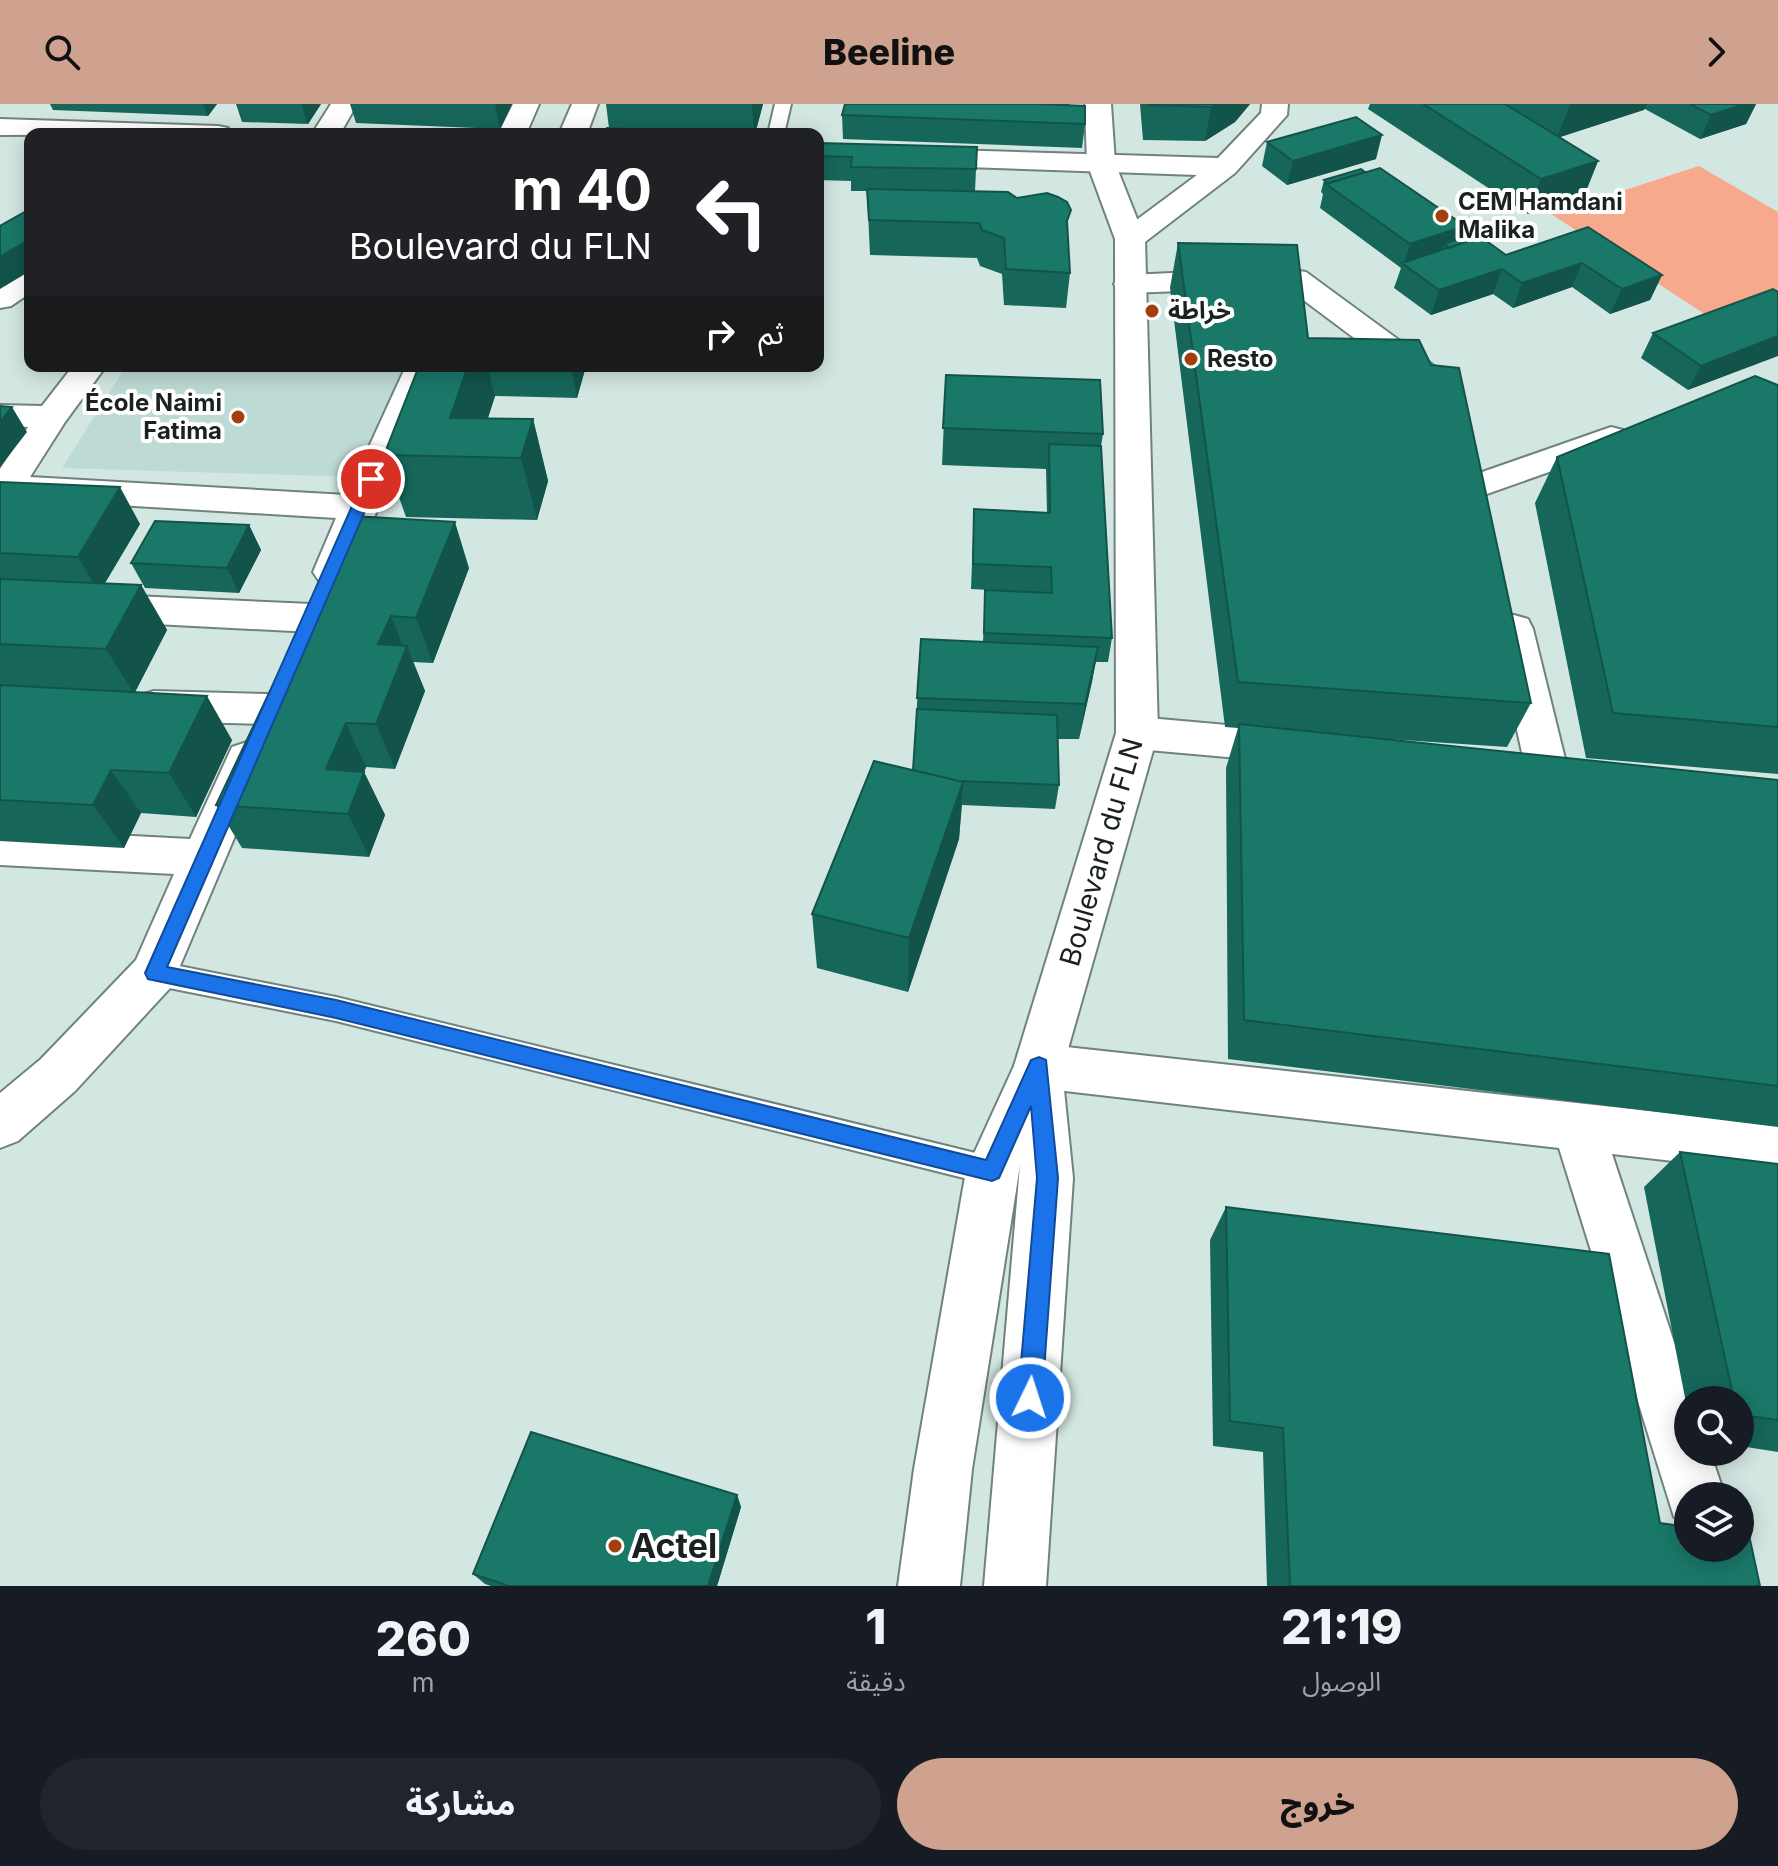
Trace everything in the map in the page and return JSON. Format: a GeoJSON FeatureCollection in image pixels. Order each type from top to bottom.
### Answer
{"type":"FeatureCollection","features":[{"type":"Feature","properties":{"kind":"street"},"geometry":{"type":"LineString","coordinates":[[330,128],[344,104]]}},
{"type":"Feature","properties":{"kind":"street"},"geometry":{"type":"LineString","coordinates":[[515,128],[526,104]]}},
{"type":"Feature","properties":{"kind":"street"},"geometry":{"type":"LineString","coordinates":[[575,128],[585,104]]}},
{"type":"Feature","properties":{"kind":"street","name":"Boulevard du FLN"},"geometry":{"type":"LineString","coordinates":[[929,1586],[943,1469],[992,1171],[1039,1066],[1137,733],[1130,239],[1101,163],[1098,104]]}},
{"type":"Feature","properties":{"kind":"street"},"geometry":{"type":"LineString","coordinates":[[1130,239],[1225,167],[1274,115],[1275,104]]}},
{"type":"Feature","properties":{"kind":"street"},"geometry":{"type":"LineString","coordinates":[[0,127],[29,128]]}},
{"type":"Feature","properties":{"kind":"street"},"geometry":{"type":"LineString","coordinates":[[824,154],[1225,167]]}},
{"type":"Feature","properties":{"kind":"street"},"geometry":{"type":"LineString","coordinates":[[1129,284],[1279,277],[1295,279],[1432,380],[1451,399]]}},
{"type":"Feature","properties":{"kind":"street"},"geometry":{"type":"LineString","coordinates":[[0,299],[24,284]]}},
{"type":"Feature","properties":{"kind":"street"},"geometry":{"type":"LineString","coordinates":[[3,487],[85,372]]}},
{"type":"Feature","properties":{"kind":"street"},"geometry":{"type":"LineString","coordinates":[[0,1125],[58,1075],[154,973],[419,372]]}},
{"type":"Feature","properties":{"kind":"street"},"geometry":{"type":"LineString","coordinates":[[0,415],[51,417]]}},
{"type":"Feature","properties":{"kind":"street"},"geometry":{"type":"LineString","coordinates":[[1481,485],[1644,426]]}},
{"type":"Feature","properties":{"kind":"street"},"geometry":{"type":"LineString","coordinates":[[3,487],[359,507]]}},
{"type":"Feature","properties":{"kind":"street"},"geometry":{"type":"LineString","coordinates":[[1500,766],[1562,772],[1505,590]]}},
{"type":"Feature","properties":{"kind":"street"},"geometry":{"type":"LineString","coordinates":[[0,603],[312,618]]}},
{"type":"Feature","properties":{"kind":"street"},"geometry":{"type":"LineString","coordinates":[[110,704],[268,709]]}},
{"type":"Feature","properties":{"kind":"street"},"geometry":{"type":"LineString","coordinates":[[1137,733],[1326,750]]}},
{"type":"Feature","properties":{"kind":"street"},"geometry":{"type":"LineString","coordinates":[[0,847],[203,858]]}},
{"type":"Feature","properties":{"kind":"street"},"geometry":{"type":"LineString","coordinates":[[1015,1586],[1047,1178],[1039,1066],[1778,1149]]}},
{"type":"Feature","properties":{"kind":"street"},"geometry":{"type":"LineString","coordinates":[[1578,1127],[1691,1482]]}},
{"type":"Feature","properties":{"kind":"lane"},"geometry":{"type":"LineString","coordinates":[[777,128],[783,104]]}},
{"type":"Feature","properties":{"kind":"lane"},"geometry":{"type":"LineString","coordinates":[[154,973],[336,1009],[992,1171]]}},
{"type":"Feature","properties":{"kind":"shaded area"},"geometry":{"type":"Polygon","coordinates":[[[1699,166],[1778,212],[1778,303],[1720,324],[1551,214],[1699,166]]]}},
{"type":"Feature","properties":{"kind":"shaded area","name":"École Naimi Fatima"},"geometry":{"type":"Polygon","coordinates":[[[122,372],[401,372],[357,477],[62,468],[122,372]]]}},
{"type":"Feature","properties":{"kind":"building"},"geometry":{"type":"Polygon","coordinates":[[[845,104],[1085,106],[1085,124],[842,115],[845,104]]]}},
{"type":"Feature","properties":{"kind":"building"},"geometry":{"type":"Polygon","coordinates":[[[1148,104],[1215,104],[1211,107],[1148,104]]]}},
{"type":"Feature","properties":{"kind":"building"},"geometry":{"type":"Polygon","coordinates":[[[1423,104],[1505,104],[1598,161],[1541,179],[1423,104]]]}},
{"type":"Feature","properties":{"kind":"building"},"geometry":{"type":"Polygon","coordinates":[[[1690,104],[1745,104],[1711,115],[1690,104]]]}},
{"type":"Feature","properties":{"kind":"building"},"geometry":{"type":"Polygon","coordinates":[[[1356,117],[1382,135],[1293,161],[1267,142],[1356,117]]]}},
{"type":"Feature","properties":{"kind":"building"},"geometry":{"type":"Polygon","coordinates":[[[824,143],[977,147],[976,169],[851,167],[852,157],[824,156],[824,143]]]}},
{"type":"Feature","properties":{"kind":"building"},"geometry":{"type":"Polygon","coordinates":[[[1380,168],[1465,226],[1410,244],[1326,184],[1380,168]]]}},
{"type":"Feature","properties":{"kind":"building"},"geometry":{"type":"Polygon","coordinates":[[[1361,169],[1365,172],[1328,183],[1324,180],[1361,169]]]}},
{"type":"Feature","properties":{"kind":"building"},"geometry":{"type":"Polygon","coordinates":[[[867,189],[1008,192],[1017,198],[1047,193],[1058,197],[1067,202],[1071,210],[1067,221],[1070,273],[1006,269],[1004,238],[982,230],[979,223],[869,220],[867,189]]]}},
{"type":"Feature","properties":{"kind":"building"},"geometry":{"type":"Polygon","coordinates":[[[24,212],[24,243],[0,257],[0,226],[24,212]]]}},
{"type":"Feature","properties":{"kind":"building"},"geometry":{"type":"Polygon","coordinates":[[[1588,227],[1662,275],[1622,289],[1582,263],[1522,283],[1502,269],[1439,290],[1402,263],[1481,237],[1506,255],[1588,227]]]}},
{"type":"Feature","properties":{"kind":"building"},"geometry":{"type":"Polygon","coordinates":[[[1461,238],[1466,242],[1449,248],[1444,244],[1461,238]]]}},
{"type":"Feature","properties":{"kind":"building"},"geometry":{"type":"Polygon","coordinates":[[[1178,243],[1297,245],[1308,338],[1419,340],[1431,365],[1459,368],[1531,703],[1238,682],[1178,243]]]}},
{"type":"Feature","properties":{"kind":"building"},"geometry":{"type":"Polygon","coordinates":[[[1773,289],[1778,292],[1778,336],[1701,366],[1653,333],[1773,289]]]}},
{"type":"Feature","properties":{"kind":"building"},"geometry":{"type":"Polygon","coordinates":[[[417,372],[466,372],[450,418],[533,419],[521,458],[384,455],[417,372]]]}},
{"type":"Feature","properties":{"kind":"building"},"geometry":{"type":"Polygon","coordinates":[[[946,375],[1100,380],[1103,434],[943,428],[946,375]]]}},
{"type":"Feature","properties":{"kind":"building"},"geometry":{"type":"Polygon","coordinates":[[[1755,376],[1778,385],[1778,727],[1613,713],[1557,457],[1755,376]]]}},
{"type":"Feature","properties":{"kind":"building"},"geometry":{"type":"Polygon","coordinates":[[[0,406],[12,407],[0,422],[0,406]]]}},
{"type":"Feature","properties":{"kind":"building"},"geometry":{"type":"Polygon","coordinates":[[[1049,444],[1101,446],[1112,638],[984,633],[985,590],[1052,593],[1051,567],[973,564],[974,509],[1050,513],[1049,444]]]}},
{"type":"Feature","properties":{"kind":"building"},"geometry":{"type":"Polygon","coordinates":[[[0,482],[120,487],[78,557],[0,553],[0,482]]]}},
{"type":"Feature","properties":{"kind":"building"},"geometry":{"type":"Polygon","coordinates":[[[353,516],[455,522],[416,618],[391,616],[378,644],[407,646],[376,724],[346,723],[326,769],[364,772],[348,814],[216,805],[353,516]]]}},
{"type":"Feature","properties":{"kind":"building"},"geometry":{"type":"Polygon","coordinates":[[[155,521],[249,525],[227,568],[131,563],[155,521]]]}},
{"type":"Feature","properties":{"kind":"building"},"geometry":{"type":"Polygon","coordinates":[[[0,579],[141,585],[106,649],[0,644],[0,579]]]}},
{"type":"Feature","properties":{"kind":"building"},"geometry":{"type":"Polygon","coordinates":[[[921,639],[1098,647],[1085,704],[917,698],[921,639]]]}},
{"type":"Feature","properties":{"kind":"building"},"geometry":{"type":"Polygon","coordinates":[[[0,685],[207,696],[169,773],[111,770],[93,805],[0,800],[0,685]]]}},
{"type":"Feature","properties":{"kind":"building"},"geometry":{"type":"Polygon","coordinates":[[[917,709],[1057,715],[1059,785],[959,781],[913,770],[917,709]]]}},
{"type":"Feature","properties":{"kind":"building"},"geometry":{"type":"Polygon","coordinates":[[[1239,724],[1778,780],[1778,1086],[1244,1020],[1239,724]]]}},
{"type":"Feature","properties":{"kind":"building"},"geometry":{"type":"Polygon","coordinates":[[[874,761],[963,782],[909,938],[812,914],[874,761]]]}},
{"type":"Feature","properties":{"kind":"building"},"geometry":{"type":"Polygon","coordinates":[[[1680,1152],[1778,1164],[1778,1420],[1754,1417],[1754,1386],[1731,1386],[1680,1152]]]}},
{"type":"Feature","properties":{"kind":"building"},"geometry":{"type":"Polygon","coordinates":[[[1226,1207],[1609,1254],[1660,1523],[1674,1525],[1674,1562],[1754,1562],[1754,1558],[1760,1586],[1290,1586],[1283,1428],[1230,1421],[1226,1207]]]}},
{"type":"Feature","properties":{"kind":"building","name":"Actel"},"geometry":{"type":"Polygon","coordinates":[[[531,1432],[737,1495],[708,1586],[509,1586],[473,1574],[531,1432]]]}},
{"type":"Feature","properties":{"kind":"place","name":"CEM Hamdani Malika"},"geometry":{"type":"Point","coordinates":[1442,216]}},
{"type":"Feature","properties":{"kind":"place","name":"خراطة"},"geometry":{"type":"Point","coordinates":[1152,311]}},
{"type":"Feature","properties":{"kind":"place","name":"Resto"},"geometry":{"type":"Point","coordinates":[1191,359]}},
{"type":"Feature","properties":{"kind":"place","name":"École Naimi Fatima"},"geometry":{"type":"Point","coordinates":[238,417]}},
{"type":"Feature","properties":{"kind":"place","name":"Actel"},"geometry":{"type":"Point","coordinates":[615,1546]}},
{"type":"Feature","properties":{"kind":"route"},"geometry":{"type":"LineString","coordinates":[[371,479],[154,973],[336,1009],[992,1171],[1039,1066],[1047,1178],[1030,1398]]}}]}
